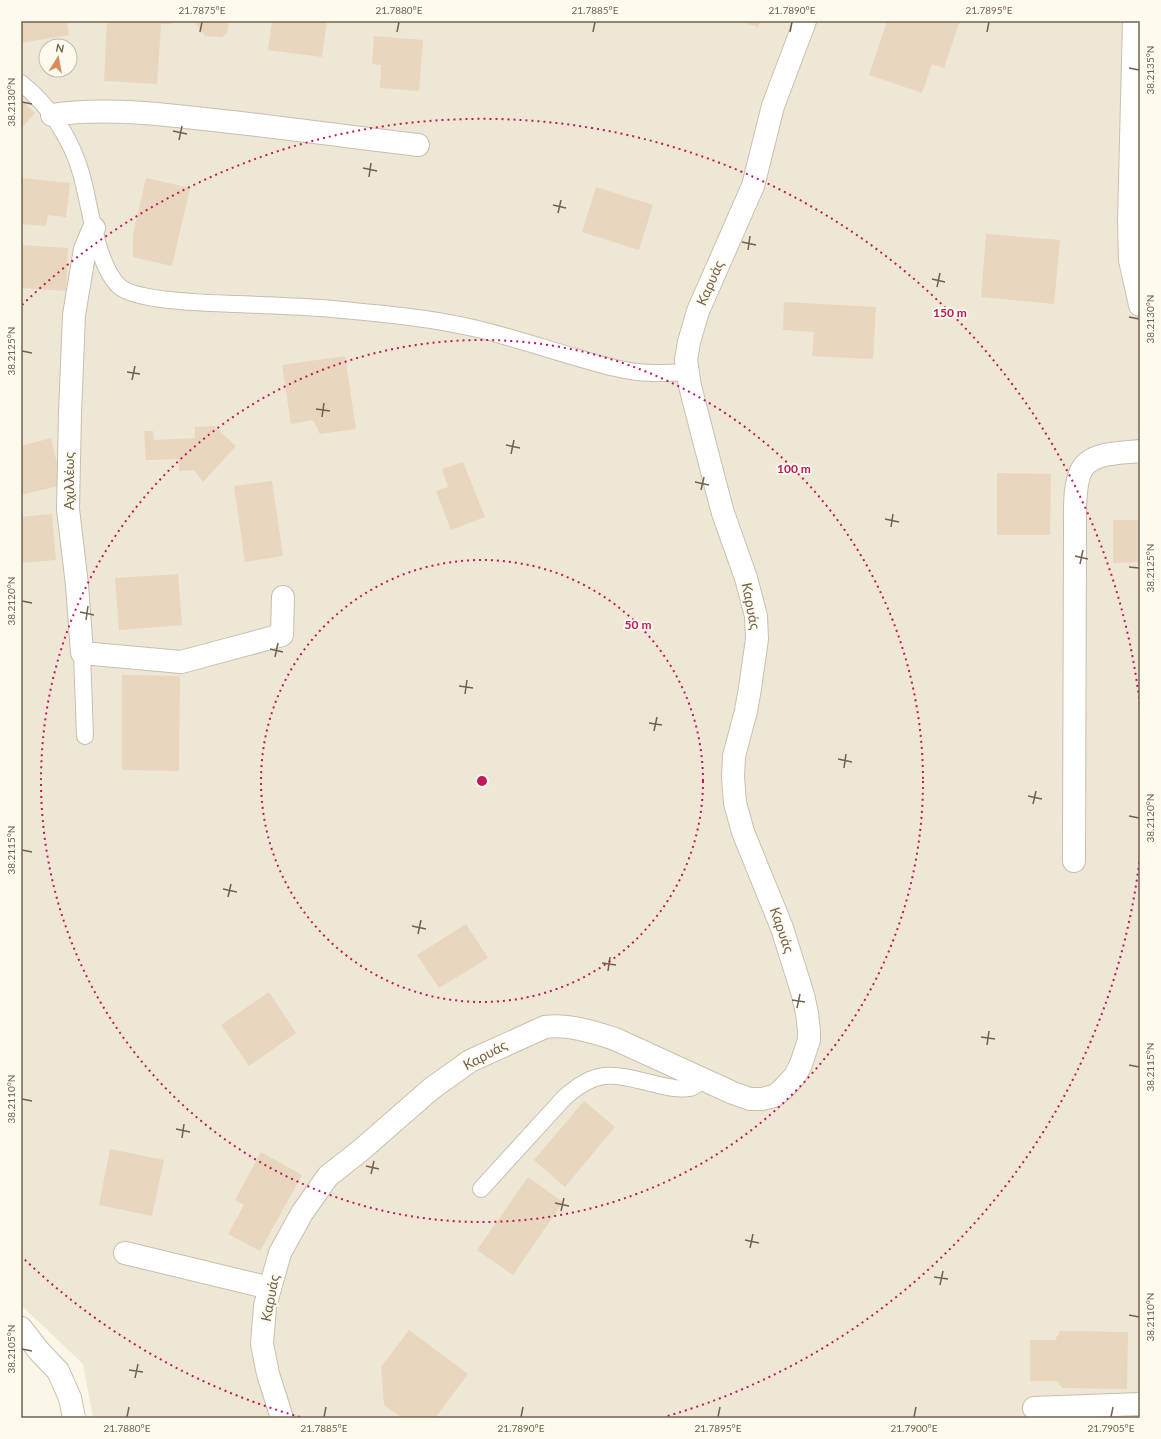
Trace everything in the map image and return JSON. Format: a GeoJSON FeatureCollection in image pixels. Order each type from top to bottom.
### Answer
{"type":"FeatureCollection","features":[{"type":"Feature","properties":{"kind":"main road","name":"Καρυάς"},"geometry":{"type":"LineString","coordinates":[[282,1418],[268,1374],[262,1344],[266,1306],[280,1253],[302,1213],[328,1176],[360,1151],[431,1089],[470,1061],[545,1026],[556,1025],[595,1033],[615,1039],[733,1093],[750,1099],[762,1099],[774,1096],[782,1090],[795,1076],[805,1053],[809,1032],[803,995],[782,928],[743,832],[735,803],[733,777],[734,756],[746,711],[750,688],[757,639],[756,616],[746,578],[723,513],[695,406],[687,372],[686,360],[695,319],[753,186],[773,106],[805,21]]}},
{"type":"Feature","properties":{"kind":"main road"},"geometry":{"type":"LineString","coordinates":[[1134,21],[1129,222],[1130,260],[1140,305]]}},
{"type":"Feature","properties":{"kind":"main road"},"geometry":{"type":"LineString","coordinates":[[52,115],[64,113],[108,112],[180,116],[418,145]]}},
{"type":"Feature","properties":{"kind":"main road","name":"Αχιλλέως"},"geometry":{"type":"LineString","coordinates":[[82,653],[77,585],[68,509],[70,413],[75,308],[84,249],[94,228]]}},
{"type":"Feature","properties":{"kind":"main road"},"geometry":{"type":"LineString","coordinates":[[1074,861],[1074,528],[1077,489],[1081,471],[1086,464],[1100,457],[1140,451]]}},
{"type":"Feature","properties":{"kind":"main road"},"geometry":{"type":"LineString","coordinates":[[82,653],[181,662],[282,635],[283,597]]}},
{"type":"Feature","properties":{"kind":"main road"},"geometry":{"type":"LineString","coordinates":[[125,1253],[270,1288]]}},
{"type":"Feature","properties":{"kind":"main road"},"geometry":{"type":"LineString","coordinates":[[21,1328],[39,1351],[58,1371],[70,1398],[74,1418]]}},
{"type":"Feature","properties":{"kind":"main road"},"geometry":{"type":"LineString","coordinates":[[1034,1408],[1140,1404]]}},
{"type":"Feature","properties":{"kind":"lane"},"geometry":{"type":"LineString","coordinates":[[21,83],[47,108],[76,157],[102,255],[112,278],[128,292],[151,297],[191,302],[303,307],[414,317],[482,330],[622,370],[649,373],[687,372]]}},
{"type":"Feature","properties":{"kind":"lane","name":"Αχιλλέως"},"geometry":{"type":"LineString","coordinates":[[82,653],[86,736]]}},
{"type":"Feature","properties":{"kind":"lane"},"geometry":{"type":"LineString","coordinates":[[481,1189],[564,1098],[583,1083],[604,1076],[682,1088],[694,1086],[701,1079]]}},
{"type":"Feature","properties":{"kind":"shaded area"},"geometry":{"type":"Polygon","coordinates":[[[21,21],[1140,21],[1140,1418],[93,1418],[83,1364],[21,1305],[21,21]]]}},
{"type":"Feature","properties":{"kind":"building"},"geometry":{"type":"Polygon","coordinates":[[[21,21],[67,21],[69,35],[51,38],[38,38],[38,40],[21,43],[21,21]]]}},
{"type":"Feature","properties":{"kind":"building"},"geometry":{"type":"Polygon","coordinates":[[[107,21],[172,21],[172,24],[161,24],[157,84],[104,81],[107,21]]]}},
{"type":"Feature","properties":{"kind":"building"},"geometry":{"type":"Polygon","coordinates":[[[196,21],[229,21],[227,33],[222,37],[205,36],[196,24],[196,21]]]}},
{"type":"Feature","properties":{"kind":"building"},"geometry":{"type":"Polygon","coordinates":[[[272,21],[327,21],[322,57],[268,50],[272,21]]]}},
{"type":"Feature","properties":{"kind":"building"},"geometry":{"type":"Polygon","coordinates":[[[739,21],[760,21],[758,27],[739,21]]]}},
{"type":"Feature","properties":{"kind":"building"},"geometry":{"type":"Polygon","coordinates":[[[887,21],[960,21],[944,68],[932,64],[922,93],[869,75],[887,21]]]}},
{"type":"Feature","properties":{"kind":"building"},"geometry":{"type":"Polygon","coordinates":[[[374,36],[423,40],[419,91],[380,88],[381,65],[372,64],[374,36]]]}},
{"type":"Feature","properties":{"kind":"building"},"geometry":{"type":"Polygon","coordinates":[[[21,100],[35,113],[21,129],[21,100]]]}},
{"type":"Feature","properties":{"kind":"building"},"geometry":{"type":"Polygon","coordinates":[[[21,178],[70,183],[66,217],[48,215],[46,226],[21,224],[21,178]]]}},
{"type":"Feature","properties":{"kind":"building"},"geometry":{"type":"Polygon","coordinates":[[[146,178],[190,188],[172,266],[133,257],[133,235],[146,178]]]}},
{"type":"Feature","properties":{"kind":"building"},"geometry":{"type":"Polygon","coordinates":[[[596,187],[653,205],[639,250],[582,232],[596,187]]]}},
{"type":"Feature","properties":{"kind":"building"},"geometry":{"type":"Polygon","coordinates":[[[986,234],[1060,240],[1054,304],[981,297],[986,234]]]}},
{"type":"Feature","properties":{"kind":"building"},"geometry":{"type":"Polygon","coordinates":[[[21,245],[68,248],[66,291],[21,288],[21,245]]]}},
{"type":"Feature","properties":{"kind":"building"},"geometry":{"type":"Polygon","coordinates":[[[784,302],[876,307],[873,359],[812,356],[814,332],[783,330],[784,302]]]}},
{"type":"Feature","properties":{"kind":"building"},"geometry":{"type":"Polygon","coordinates":[[[345,356],[356,429],[320,434],[313,420],[291,424],[282,365],[345,356]]]}},
{"type":"Feature","properties":{"kind":"building"},"geometry":{"type":"Polygon","coordinates":[[[214,426],[236,446],[203,482],[194,470],[179,471],[179,459],[146,460],[144,431],[153,431],[154,440],[195,438],[195,427],[214,426]]]}},
{"type":"Feature","properties":{"kind":"building"},"geometry":{"type":"Polygon","coordinates":[[[51,438],[62,485],[21,495],[21,446],[51,438]]]}},
{"type":"Feature","properties":{"kind":"building"},"geometry":{"type":"Polygon","coordinates":[[[463,462],[485,517],[451,530],[436,491],[448,487],[442,469],[463,462]]]}},
{"type":"Feature","properties":{"kind":"building"},"geometry":{"type":"Polygon","coordinates":[[[997,473],[1051,474],[1050,535],[997,535],[997,473]]]}},
{"type":"Feature","properties":{"kind":"building"},"geometry":{"type":"Polygon","coordinates":[[[272,481],[283,556],[245,562],[234,486],[272,481]]]}},
{"type":"Feature","properties":{"kind":"building"},"geometry":{"type":"Polygon","coordinates":[[[52,514],[56,560],[21,563],[21,517],[52,514]]]}},
{"type":"Feature","properties":{"kind":"building"},"geometry":{"type":"Polygon","coordinates":[[[1113,520],[1140,520],[1140,562],[1113,563],[1113,520]]]}},
{"type":"Feature","properties":{"kind":"building"},"geometry":{"type":"Polygon","coordinates":[[[178,574],[182,625],[119,630],[115,578],[178,574]]]}},
{"type":"Feature","properties":{"kind":"building"},"geometry":{"type":"Polygon","coordinates":[[[122,675],[180,676],[179,771],[122,770],[122,675]]]}},
{"type":"Feature","properties":{"kind":"building"},"geometry":{"type":"Polygon","coordinates":[[[466,924],[488,958],[439,988],[417,955],[466,924]]]}},
{"type":"Feature","properties":{"kind":"building"},"geometry":{"type":"Polygon","coordinates":[[[269,992],[296,1033],[249,1066],[221,1025],[269,992]]]}},
{"type":"Feature","properties":{"kind":"building"},"geometry":{"type":"Polygon","coordinates":[[[584,1101],[615,1127],[565,1187],[534,1160],[584,1101]]]}},
{"type":"Feature","properties":{"kind":"building"},"geometry":{"type":"Polygon","coordinates":[[[110,1149],[164,1160],[152,1216],[99,1205],[110,1149]]]}},
{"type":"Feature","properties":{"kind":"building"},"geometry":{"type":"Polygon","coordinates":[[[261,1152],[302,1175],[260,1251],[228,1234],[244,1205],[235,1200],[261,1152]]]}},
{"type":"Feature","properties":{"kind":"building"},"geometry":{"type":"Polygon","coordinates":[[[528,1177],[563,1202],[513,1275],[477,1250],[528,1177]]]}},
{"type":"Feature","properties":{"kind":"building"},"geometry":{"type":"Polygon","coordinates":[[[409,1330],[468,1374],[435,1418],[402,1418],[384,1405],[381,1367],[409,1330]]]}},
{"type":"Feature","properties":{"kind":"building"},"geometry":{"type":"Polygon","coordinates":[[[1060,1331],[1128,1332],[1127,1389],[1062,1388],[1057,1381],[1030,1381],[1030,1340],[1055,1340],[1060,1331]]]}}]}
